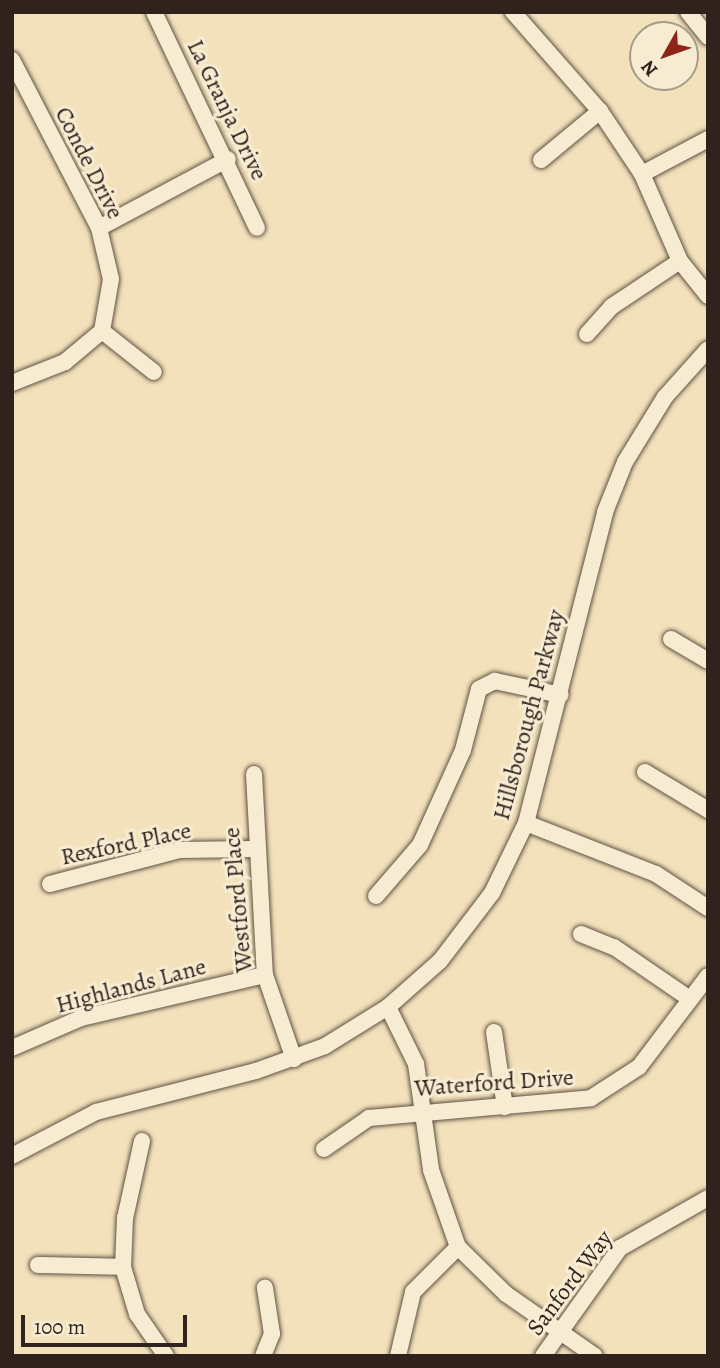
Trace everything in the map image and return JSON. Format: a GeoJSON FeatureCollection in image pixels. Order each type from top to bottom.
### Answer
{"type":"FeatureCollection","features":[{"type":"Feature","properties":{"kind":"street","name":"La Granja Drive"},"geometry":{"type":"LineString","coordinates":[[154,12],[228,159],[257,228]]}},
{"type":"Feature","properties":{"kind":"street"},"geometry":{"type":"LineString","coordinates":[[513,12],[600,111],[642,174],[680,261],[708,296]]}},
{"type":"Feature","properties":{"kind":"street"},"geometry":{"type":"LineString","coordinates":[[688,12],[708,37]]}},
{"type":"Feature","properties":{"kind":"street","name":"Conde Drive"},"geometry":{"type":"LineString","coordinates":[[12,60],[99,228],[111,279],[102,331]]}},
{"type":"Feature","properties":{"kind":"street"},"geometry":{"type":"LineString","coordinates":[[541,160],[600,111]]}},
{"type":"Feature","properties":{"kind":"street"},"geometry":{"type":"LineString","coordinates":[[642,174],[708,139]]}},
{"type":"Feature","properties":{"kind":"street"},"geometry":{"type":"LineString","coordinates":[[99,228],[228,159]]}},
{"type":"Feature","properties":{"kind":"street"},"geometry":{"type":"LineString","coordinates":[[587,334],[611,307],[680,261]]}},
{"type":"Feature","properties":{"kind":"street"},"geometry":{"type":"LineString","coordinates":[[12,383],[65,362],[102,331],[154,372]]}},
{"type":"Feature","properties":{"kind":"street","name":"Hillsborough Parkway"},"geometry":{"type":"LineString","coordinates":[[12,1156],[96,1112],[294,1059],[388,1007],[464,933],[526,823],[606,512],[625,463],[665,397],[708,349]]}},
{"type":"Feature","properties":{"kind":"street"},"geometry":{"type":"LineString","coordinates":[[671,639],[708,661]]}},
{"type":"Feature","properties":{"kind":"street"},"geometry":{"type":"LineString","coordinates":[[376,896],[420,845],[463,750],[479,689],[495,681],[561,695]]}},
{"type":"Feature","properties":{"kind":"street"},"geometry":{"type":"LineString","coordinates":[[645,772],[708,810]]}},
{"type":"Feature","properties":{"kind":"street","name":"Westford Place"},"geometry":{"type":"LineString","coordinates":[[254,774],[253,849],[265,975],[294,1059]]}},
{"type":"Feature","properties":{"kind":"street"},"geometry":{"type":"LineString","coordinates":[[526,823],[645,869],[708,908]]}},
{"type":"Feature","properties":{"kind":"street","name":"Rexford Place"},"geometry":{"type":"LineString","coordinates":[[50,884],[180,850],[253,849]]}},
{"type":"Feature","properties":{"kind":"street"},"geometry":{"type":"LineString","coordinates":[[581,934],[614,947],[690,999]]}},
{"type":"Feature","properties":{"kind":"street","name":"Highlands Lane"},"geometry":{"type":"LineString","coordinates":[[12,1048],[80,1018],[265,975]]}},
{"type":"Feature","properties":{"kind":"street","name":"Waterford Drive"},"geometry":{"type":"LineString","coordinates":[[324,1149],[369,1118],[424,1109],[557,1106],[617,1085],[639,1067],[708,976]]}},
{"type":"Feature","properties":{"kind":"street"},"geometry":{"type":"LineString","coordinates":[[388,1007],[416,1063],[431,1170],[458,1247],[506,1294],[595,1356]]}},
{"type":"Feature","properties":{"kind":"street"},"geometry":{"type":"LineString","coordinates":[[494,1031],[505,1107]]}},
{"type":"Feature","properties":{"kind":"street"},"geometry":{"type":"LineString","coordinates":[[142,1141],[125,1218],[123,1267],[138,1314],[166,1356]]}},
{"type":"Feature","properties":{"kind":"street","name":"Sanford Way"},"geometry":{"type":"LineString","coordinates":[[543,1356],[628,1241],[708,1198]]}},
{"type":"Feature","properties":{"kind":"street"},"geometry":{"type":"LineString","coordinates":[[398,1356],[413,1292],[458,1247]]}},
{"type":"Feature","properties":{"kind":"street"},"geometry":{"type":"LineString","coordinates":[[38,1265],[123,1267]]}},
{"type":"Feature","properties":{"kind":"street"},"geometry":{"type":"LineString","coordinates":[[263,1356],[272,1334],[265,1288]]}}]}
